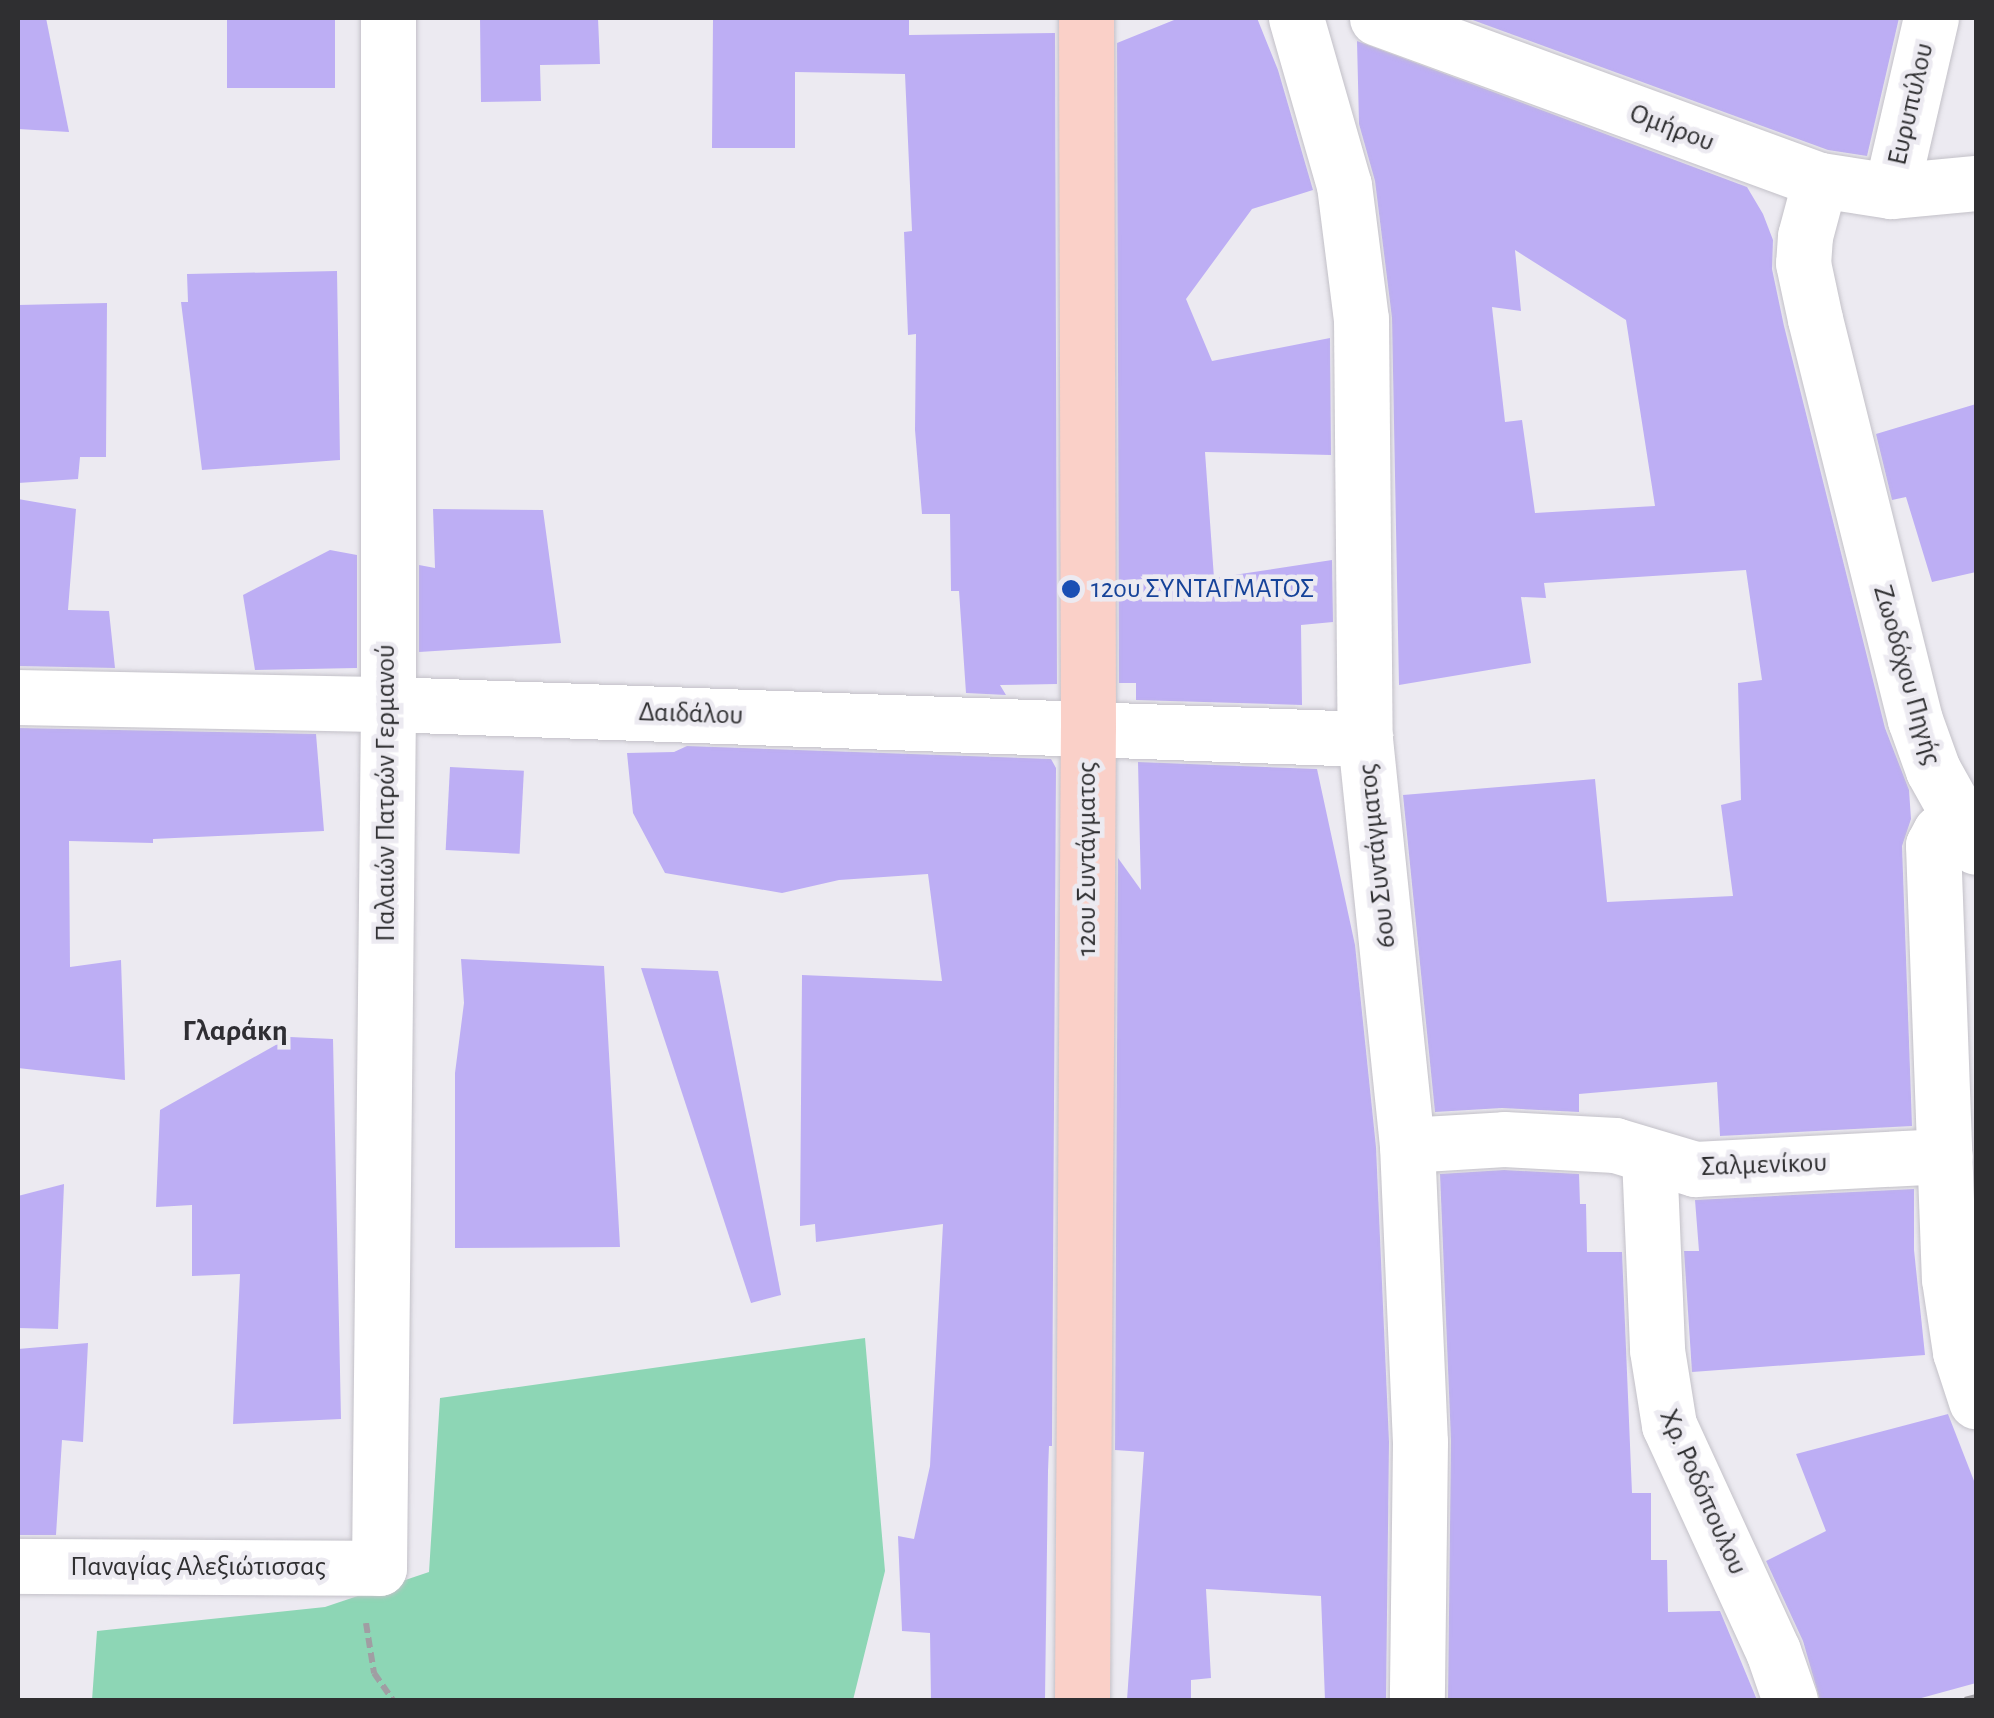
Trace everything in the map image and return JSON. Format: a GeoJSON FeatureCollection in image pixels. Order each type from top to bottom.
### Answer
{"type":"FeatureCollection","features":[{"type":"Feature","properties":{"kind":"main road","name":"12ου Συντάγματος"},"geometry":{"type":"LineString","coordinates":[[1082,1700],[1088,728],[1086,18]]}},
{"type":"Feature","properties":{"kind":"street","name":"Παλαιών Πατρών Γερμανού"},"geometry":{"type":"LineString","coordinates":[[368,1568],[388,704],[388,18]]}},
{"type":"Feature","properties":{"kind":"street","name":"6ου Συντάγματος"},"geometry":{"type":"LineString","coordinates":[[1296,18],[1344,185],[1360,318],[1365,739],[1407,1145],[1420,1442],[1416,1700]]}},
{"type":"Feature","properties":{"kind":"street","name":"Ομήρου"},"geometry":{"type":"LineString","coordinates":[[1378,18],[1820,180],[1891,190],[1976,183]]}},
{"type":"Feature","properties":{"kind":"street","name":"Ευρυπύλου"},"geometry":{"type":"LineString","coordinates":[[1891,190],[1931,18]]}},
{"type":"Feature","properties":{"kind":"street","name":"Ζωοδόχου Πηγής"},"geometry":{"type":"LineString","coordinates":[[1820,180],[1805,236],[1803,263],[1815,319],[1915,720],[1967,833],[1940,832],[1933,844],[1952,1314],[1976,1402]]}},
{"type":"Feature","properties":{"kind":"street","name":"Δαιδάλου"},"geometry":{"type":"LineString","coordinates":[[18,697],[388,704],[1365,739]]}},
{"type":"Feature","properties":{"kind":"street","name":"Σαλμενίκου"},"geometry":{"type":"LineString","coordinates":[[1407,1145],[1542,1140],[1614,1144],[1696,1169],[1945,1156]]}},
{"type":"Feature","properties":{"kind":"street","name":"Χρ. Ροδόπουλου"},"geometry":{"type":"LineString","coordinates":[[1649,1156],[1657,1350],[1669,1425],[1773,1651],[1790,1700]]}},
{"type":"Feature","properties":{"kind":"street","name":"Παναγίας Αλεξιώτισσας"},"geometry":{"type":"LineString","coordinates":[[18,1566],[368,1568]]}},
{"type":"Feature","properties":{"kind":"path"},"geometry":{"type":"LineString","coordinates":[[368,1568],[374,1673],[393,1700]]}},
{"type":"Feature","properties":{"kind":"path"},"geometry":{"type":"LineString","coordinates":[[1965,1700],[1976,1697]]}},
{"type":"Feature","properties":{"kind":"green space"},"geometry":{"type":"Polygon","coordinates":[[[865,1338],[885,1571],[853,1700],[92,1700],[97,1631],[325,1607],[429,1572],[440,1398],[865,1338]]]}},
{"type":"Feature","properties":{"kind":"building"},"geometry":{"type":"Polygon","coordinates":[[[18,18],[46,18],[69,132],[18,129],[18,18]]]}},
{"type":"Feature","properties":{"kind":"building"},"geometry":{"type":"Polygon","coordinates":[[[227,18],[335,18],[335,88],[227,88],[227,18]]]}},
{"type":"Feature","properties":{"kind":"building"},"geometry":{"type":"Polygon","coordinates":[[[480,18],[598,18],[600,64],[540,65],[541,101],[481,102],[480,18]]]}},
{"type":"Feature","properties":{"kind":"building"},"geometry":{"type":"Polygon","coordinates":[[[713,18],[909,18],[909,35],[1055,33],[1057,684],[1000,685],[1006,695],[966,693],[959,591],[951,591],[950,514],[922,514],[915,430],[916,334],[908,335],[904,232],[912,231],[905,74],[795,72],[795,148],[712,148],[713,18]]]}},
{"type":"Feature","properties":{"kind":"building"},"geometry":{"type":"Polygon","coordinates":[[[1179,18],[1257,18],[1278,70],[1313,190],[1252,209],[1186,299],[1212,361],[1330,338],[1331,455],[1205,452],[1214,578],[1332,560],[1333,622],[1301,625],[1302,705],[1136,700],[1136,683],[1119,683],[1117,43],[1179,18]]]}},
{"type":"Feature","properties":{"kind":"building"},"geometry":{"type":"Polygon","coordinates":[[[1467,18],[1899,18],[1867,156],[1828,150],[1467,18]]]}},
{"type":"Feature","properties":{"kind":"building"},"geometry":{"type":"Polygon","coordinates":[[[1357,41],[1747,187],[1763,214],[1773,240],[1772,269],[1784,326],[1885,728],[1909,790],[1911,819],[1902,846],[1912,1126],[1720,1136],[1717,1082],[1579,1094],[1579,1112],[1502,1108],[1435,1112],[1403,795],[1595,779],[1607,902],[1733,896],[1721,805],[1741,800],[1738,683],[1762,680],[1746,570],[1544,583],[1546,598],[1521,597],[1531,663],[1399,685],[1392,318],[1375,181],[1359,124],[1357,41]],[[1515,250],[1521,311],[1492,307],[1505,422],[1522,420],[1535,513],[1655,506],[1626,320],[1515,250]]]}},
{"type":"Feature","properties":{"kind":"building"},"geometry":{"type":"Polygon","coordinates":[[[337,271],[340,460],[202,470],[181,302],[188,302],[187,274],[337,271]]]}},
{"type":"Feature","properties":{"kind":"building"},"geometry":{"type":"Polygon","coordinates":[[[107,303],[106,457],[80,457],[78,479],[18,483],[18,305],[107,303]]]}},
{"type":"Feature","properties":{"kind":"building"},"geometry":{"type":"Polygon","coordinates":[[[1976,404],[1976,572],[1932,582],[1906,497],[1892,500],[1876,434],[1976,404]]]}},
{"type":"Feature","properties":{"kind":"building"},"geometry":{"type":"Polygon","coordinates":[[[18,499],[76,509],[68,610],[109,611],[115,668],[18,666],[18,499]]]}},
{"type":"Feature","properties":{"kind":"building"},"geometry":{"type":"Polygon","coordinates":[[[433,509],[543,510],[561,643],[419,652],[419,565],[435,568],[433,509]]]}},
{"type":"Feature","properties":{"kind":"building"},"geometry":{"type":"Polygon","coordinates":[[[330,550],[357,555],[357,668],[255,670],[243,595],[330,550]]]}},
{"type":"Feature","properties":{"kind":"building"},"geometry":{"type":"Polygon","coordinates":[[[18,728],[316,734],[324,831],[153,839],[153,843],[69,841],[70,967],[121,960],[125,1080],[18,1068],[18,728]]]}},
{"type":"Feature","properties":{"kind":"building"},"geometry":{"type":"Polygon","coordinates":[[[687,746],[1051,759],[1056,768],[1052,1446],[1048,1471],[1045,1700],[931,1700],[930,1633],[902,1631],[898,1536],[914,1539],[930,1466],[943,1224],[816,1242],[815,1224],[800,1226],[802,975],[942,981],[928,874],[839,880],[782,893],[665,873],[633,813],[627,753],[674,752],[687,746]]]}},
{"type":"Feature","properties":{"kind":"building"},"geometry":{"type":"Polygon","coordinates":[[[1138,762],[1317,769],[1355,945],[1376,1147],[1389,1442],[1386,1700],[1325,1700],[1321,1596],[1206,1589],[1211,1678],[1191,1680],[1191,1700],[1127,1700],[1144,1452],[1115,1450],[1118,858],[1141,890],[1138,762]]]}},
{"type":"Feature","properties":{"kind":"building"},"geometry":{"type":"Polygon","coordinates":[[[450,767],[524,771],[520,854],[446,850],[450,767]]]}},
{"type":"Feature","properties":{"kind":"building"},"geometry":{"type":"Polygon","coordinates":[[[461,959],[604,966],[620,1247],[455,1248],[455,1073],[464,1003],[461,959]]]}},
{"type":"Feature","properties":{"kind":"building"},"geometry":{"type":"Polygon","coordinates":[[[641,968],[718,971],[781,1295],[751,1303],[641,968]]]}},
{"type":"Feature","properties":{"kind":"building"},"geometry":{"type":"Polygon","coordinates":[[[290,1037],[333,1039],[341,1419],[233,1424],[240,1274],[192,1276],[192,1205],[156,1207],[160,1110],[290,1037]]]}},
{"type":"Feature","properties":{"kind":"building"},"geometry":{"type":"Polygon","coordinates":[[[1504,1170],[1579,1174],[1580,1204],[1586,1204],[1587,1252],[1622,1252],[1632,1493],[1651,1493],[1651,1560],[1667,1560],[1668,1612],[1720,1611],[1757,1700],[1448,1700],[1451,1441],[1440,1174],[1504,1170]]]}},
{"type":"Feature","properties":{"kind":"building"},"geometry":{"type":"Polygon","coordinates":[[[64,1184],[58,1329],[18,1328],[18,1196],[64,1184]]]}},
{"type":"Feature","properties":{"kind":"building"},"geometry":{"type":"Polygon","coordinates":[[[1914,1189],[1914,1250],[1925,1355],[1692,1372],[1684,1251],[1699,1251],[1695,1200],[1914,1189]]]}},
{"type":"Feature","properties":{"kind":"building"},"geometry":{"type":"Polygon","coordinates":[[[88,1343],[83,1442],[62,1440],[56,1535],[18,1535],[18,1349],[88,1343]]]}},
{"type":"Feature","properties":{"kind":"building"},"geometry":{"type":"Polygon","coordinates":[[[1948,1414],[1976,1486],[1976,1683],[1914,1700],[1820,1700],[1803,1641],[1766,1561],[1826,1531],[1796,1454],[1948,1414]]]}},
{"type":"Feature","properties":{"kind":"place","name":"12ου ΣΥΝΤΑΓΜΑΤΟΣ"},"geometry":{"type":"Point","coordinates":[1071,589]}},
{"type":"Feature","properties":{"kind":"district","name":"Γλαράκη"},"geometry":{"type":"Point","coordinates":[235,1031]}}]}
